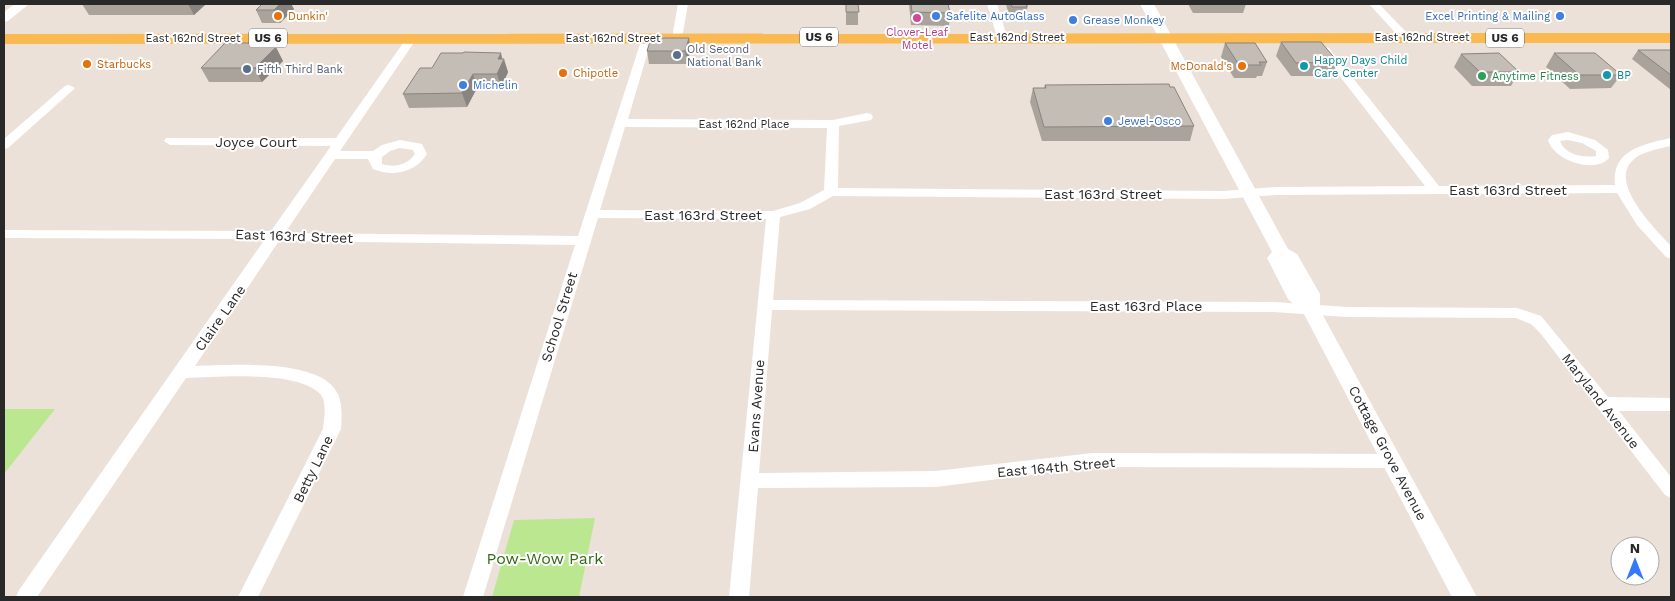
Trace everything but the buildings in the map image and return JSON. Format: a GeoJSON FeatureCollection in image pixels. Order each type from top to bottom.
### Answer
{"type":"FeatureCollection","features":[{"type":"Feature","properties":{"kind":"main road","name":"Cottage Grove Avenue"},"geometry":{"type":"LineString","coordinates":[[1147,4],[1165,37]]}},
{"type":"Feature","properties":{"kind":"main road","name":"East 162nd Street"},"geometry":{"type":"LineString","coordinates":[[4,39],[1671,38]]}},
{"type":"Feature","properties":{"kind":"street"},"geometry":{"type":"LineString","coordinates":[[4,18],[23,4]]}},
{"type":"Feature","properties":{"kind":"street"},"geometry":{"type":"LineString","coordinates":[[677,38],[683,4]]}},
{"type":"Feature","properties":{"kind":"street"},"geometry":{"type":"LineString","coordinates":[[992,4],[1002,37]]}},
{"type":"Feature","properties":{"kind":"street"},"geometry":{"type":"LineString","coordinates":[[1374,4],[1405,38]]}},
{"type":"Feature","properties":{"kind":"street","name":"Cottage Grove Avenue"},"geometry":{"type":"LineString","coordinates":[[1165,37],[1281,253],[1276,258],[1294,294],[1312,310],[1465,597]]}},
{"type":"Feature","properties":{"kind":"street"},"geometry":{"type":"LineString","coordinates":[[1315,37],[1435,190]]}},
{"type":"Feature","properties":{"kind":"street","name":"Claire Lane"},"geometry":{"type":"LineString","coordinates":[[26,597],[412,38]]}},
{"type":"Feature","properties":{"kind":"street","name":"School Street"},"geometry":{"type":"LineString","coordinates":[[473,597],[647,38]]}},
{"type":"Feature","properties":{"kind":"street"},"geometry":{"type":"LineString","coordinates":[[4,145],[69,88]]}},
{"type":"Feature","properties":{"kind":"street","name":"East 162nd Place"},"geometry":{"type":"LineString","coordinates":[[620,123],[833,124],[867,117]]}},
{"type":"Feature","properties":{"kind":"street"},"geometry":{"type":"LineString","coordinates":[[831,192],[833,124]]}},
{"type":"Feature","properties":{"kind":"street","name":"Joyce Court"},"geometry":{"type":"LineString","coordinates":[[170,141],[341,142]]}},
{"type":"Feature","properties":{"kind":"street"},"geometry":{"type":"LineString","coordinates":[[1670,250],[1636,216],[1620,189],[1618,180],[1623,164],[1630,157],[1671,142]]}},
{"type":"Feature","properties":{"kind":"street"},"geometry":{"type":"LineString","coordinates":[[332,155],[376,156]]}},
{"type":"Feature","properties":{"kind":"street"},"geometry":{"type":"LineString","coordinates":[[1603,158],[1623,164]]}},
{"type":"Feature","properties":{"kind":"street","name":"East 163rd Street"},"geometry":{"type":"LineString","coordinates":[[592,214],[773,215],[806,206],[831,192],[1223,195],[1277,191],[1620,189]]}},
{"type":"Feature","properties":{"kind":"street","name":"Evans Avenue"},"geometry":{"type":"LineString","coordinates":[[739,597],[773,215]]}},
{"type":"Feature","properties":{"kind":"street","name":"East 163rd Street"},"geometry":{"type":"LineString","coordinates":[[4,234],[258,234],[276,237],[583,241]]}},
{"type":"Feature","properties":{"kind":"street","name":"East 163rd Place"},"geometry":{"type":"LineString","coordinates":[[764,305],[1274,307],[1348,312],[1499,312],[1528,316]]}},
{"type":"Feature","properties":{"kind":"street","name":"Maryland Avenue"},"geometry":{"type":"LineString","coordinates":[[1528,316],[1546,330],[1671,490]]}},
{"type":"Feature","properties":{"kind":"street","name":"Betty Lane"},"geometry":{"type":"LineString","coordinates":[[182,372],[290,373],[318,383],[327,391],[334,409],[332,429],[248,597]]}},
{"type":"Feature","properties":{"kind":"street"},"geometry":{"type":"LineString","coordinates":[[1603,404],[1671,404]]}},
{"type":"Feature","properties":{"kind":"street","name":"East 164th Street"},"geometry":{"type":"LineString","coordinates":[[750,481],[936,479],[1093,460],[1392,461]]}},
{"type":"Feature","properties":{"kind":"green space"},"geometry":{"type":"Polygon","coordinates":[[[4,409],[55,409],[4,474],[4,409]]]}},
{"type":"Feature","properties":{"kind":"green space","name":"Pow-Wow Park"},"geometry":{"type":"Polygon","coordinates":[[[595,518],[579,597],[492,597],[514,520],[595,518]]]}},
{"type":"Feature","properties":{"kind":"place","name":"Dunkin'"},"geometry":{"type":"Point","coordinates":[278,16]}},
{"type":"Feature","properties":{"kind":"place","name":"Safelite AutoGlass"},"geometry":{"type":"Point","coordinates":[936,16]}},
{"type":"Feature","properties":{"kind":"place","name":"Excel Printing & Mailing"},"geometry":{"type":"Point","coordinates":[1560,16]}},
{"type":"Feature","properties":{"kind":"place","name":"Clover-Leaf Motel"},"geometry":{"type":"Point","coordinates":[917,18]}},
{"type":"Feature","properties":{"kind":"place","name":"Grease Monkey"},"geometry":{"type":"Point","coordinates":[1073,20]}},
{"type":"Feature","properties":{"kind":"place","name":"Old Second National Bank"},"geometry":{"type":"Point","coordinates":[677,55]}},
{"type":"Feature","properties":{"kind":"place","name":"Starbucks"},"geometry":{"type":"Point","coordinates":[87,64]}},
{"type":"Feature","properties":{"kind":"place","name":"McDonald's"},"geometry":{"type":"Point","coordinates":[1242,66]}},
{"type":"Feature","properties":{"kind":"place","name":"Happy Days Child Care Center"},"geometry":{"type":"Point","coordinates":[1304,66]}},
{"type":"Feature","properties":{"kind":"place","name":"Fifth Third Bank"},"geometry":{"type":"Point","coordinates":[247,69]}},
{"type":"Feature","properties":{"kind":"place","name":"Chipotle"},"geometry":{"type":"Point","coordinates":[563,73]}},
{"type":"Feature","properties":{"kind":"place","name":"BP"},"geometry":{"type":"Point","coordinates":[1607,75]}},
{"type":"Feature","properties":{"kind":"place","name":"Anytime Fitness"},"geometry":{"type":"Point","coordinates":[1482,76]}},
{"type":"Feature","properties":{"kind":"place","name":"Michelin"},"geometry":{"type":"Point","coordinates":[463,85]}},
{"type":"Feature","properties":{"kind":"place","name":"Jewel-Osco"},"geometry":{"type":"Point","coordinates":[1108,121]}}]}
